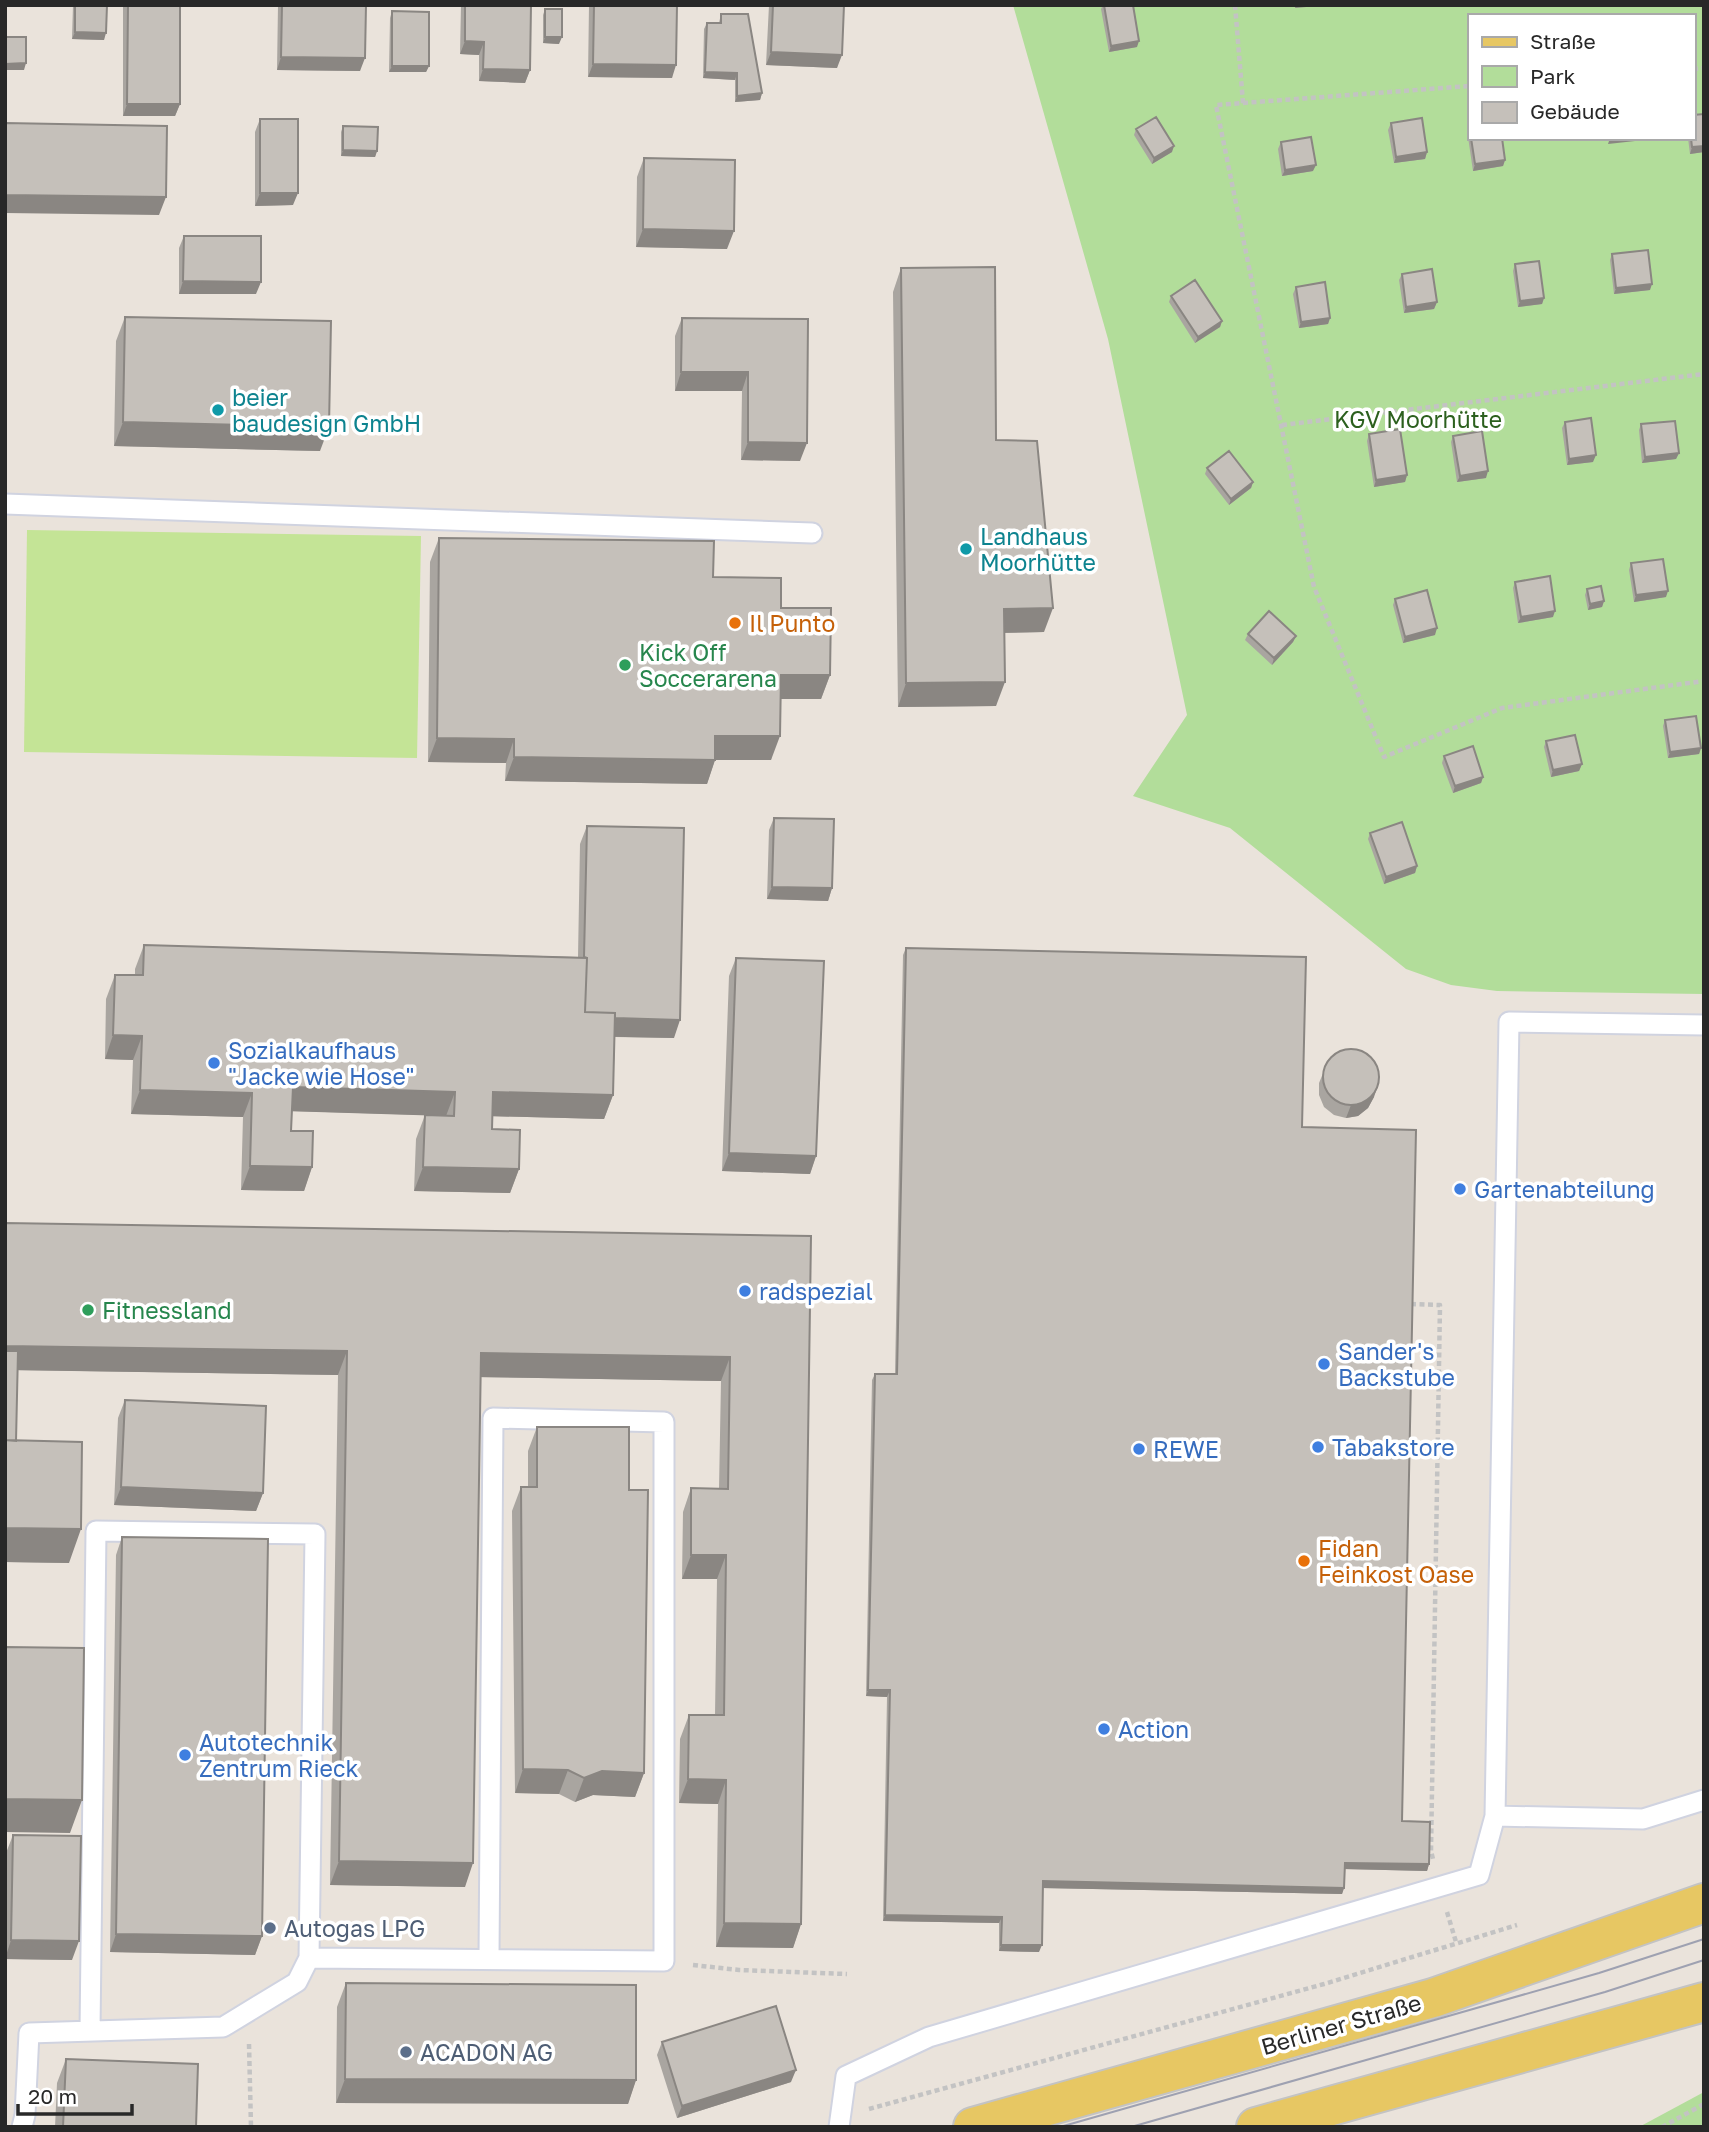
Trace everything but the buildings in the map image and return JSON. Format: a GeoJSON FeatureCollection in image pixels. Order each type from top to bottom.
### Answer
{"type":"FeatureCollection","features":[{"type":"Feature","properties":{"kind":"main road","name":"Berliner Straße"},"geometry":{"type":"LineString","coordinates":[[973,2127],[1433,1998],[1704,1903]]}},
{"type":"Feature","properties":{"kind":"main road"},"geometry":{"type":"LineString","coordinates":[[1256,2127],[1704,2002]]}},
{"type":"Feature","properties":{"kind":"lane"},"geometry":{"type":"LineString","coordinates":[[5,504],[812,533]]}},
{"type":"Feature","properties":{"kind":"lane"},"geometry":{"type":"LineString","coordinates":[[839,2122],[846,2076],[929,2037],[1479,1875],[1495,1816],[1509,1022],[1704,1025]]}},
{"type":"Feature","properties":{"kind":"lane"},"geometry":{"type":"LineString","coordinates":[[309,1958],[664,1961],[664,1422],[493,1418],[489,1958]]}},
{"type":"Feature","properties":{"kind":"lane"},"geometry":{"type":"LineString","coordinates":[[22,2127],[25,2115],[29,2033],[223,2027],[298,1982],[309,1958],[315,1534],[96,1531],[90,2031]]}},
{"type":"Feature","properties":{"kind":"lane"},"geometry":{"type":"LineString","coordinates":[[1495,1816],[1643,1819],[1704,1800]]}},
{"type":"Feature","properties":{"kind":"path"},"geometry":{"type":"LineString","coordinates":[[1235,5],[1242,103]]}},
{"type":"Feature","properties":{"kind":"path"},"geometry":{"type":"LineString","coordinates":[[1468,86],[1216,105],[1314,587],[1384,757],[1502,708],[1704,681]]}},
{"type":"Feature","properties":{"kind":"path"},"geometry":{"type":"LineString","coordinates":[[1282,425],[1704,374]]}},
{"type":"Feature","properties":{"kind":"path"},"geometry":{"type":"LineString","coordinates":[[1411,1304],[1440,1305],[1429,1851],[1456,1942]]}},
{"type":"Feature","properties":{"kind":"path"},"geometry":{"type":"LineString","coordinates":[[839,2122],[1324,1984],[1519,1924]]}},
{"type":"Feature","properties":{"kind":"path"},"geometry":{"type":"LineString","coordinates":[[664,1961],[739,1970],[847,1974]]}},
{"type":"Feature","properties":{"kind":"path"},"geometry":{"type":"LineString","coordinates":[[240,2017],[249,2036],[251,2127]]}},
{"type":"Feature","properties":{"kind":"path"},"geometry":{"type":"LineString","coordinates":[[1662,2127],[1704,2104]]}},
{"type":"Feature","properties":{"kind":"green space","name":"KGV Moorhütte"},"geometry":{"type":"Polygon","coordinates":[[[1013,5],[1704,5],[1704,994],[1497,991],[1451,985],[1406,969],[1230,828],[1133,796],[1187,715],[1108,339],[1013,5]]]}},
{"type":"Feature","properties":{"kind":"green space"},"geometry":{"type":"Polygon","coordinates":[[[27,530],[421,536],[417,758],[24,752],[27,530]]]}},
{"type":"Feature","properties":{"kind":"green space"},"geometry":{"type":"Polygon","coordinates":[[[1704,2092],[1704,2127],[1639,2127],[1704,2092]]]}},
{"type":"Feature","properties":{"kind":"tram line"},"geometry":{"type":"LineString","coordinates":[[1060,2127],[1599,1973],[1704,1939]]}},
{"type":"Feature","properties":{"kind":"tram line"},"geometry":{"type":"LineString","coordinates":[[1131,2127],[1605,1992],[1704,1960]]}},
{"type":"Feature","properties":{"kind":"place","name":"beier baudesign GmbH"},"geometry":{"type":"Point","coordinates":[218,410]}},
{"type":"Feature","properties":{"kind":"place","name":"Landhaus Moorhütte"},"geometry":{"type":"Point","coordinates":[966,549]}},
{"type":"Feature","properties":{"kind":"place","name":"Il Punto"},"geometry":{"type":"Point","coordinates":[735,623]}},
{"type":"Feature","properties":{"kind":"place","name":"Kick Off Soccerarena"},"geometry":{"type":"Point","coordinates":[625,665]}},
{"type":"Feature","properties":{"kind":"place","name":"Sozialkaufhaus \"Jacke wie Hose\""},"geometry":{"type":"Point","coordinates":[214,1063]}},
{"type":"Feature","properties":{"kind":"place","name":"Gartenabteilung"},"geometry":{"type":"Point","coordinates":[1460,1189]}},
{"type":"Feature","properties":{"kind":"place","name":"radspezial"},"geometry":{"type":"Point","coordinates":[745,1291]}},
{"type":"Feature","properties":{"kind":"place","name":"Fitnessland"},"geometry":{"type":"Point","coordinates":[88,1310]}},
{"type":"Feature","properties":{"kind":"place","name":"Sander's Backstube"},"geometry":{"type":"Point","coordinates":[1324,1364]}},
{"type":"Feature","properties":{"kind":"place","name":"Tabakstore"},"geometry":{"type":"Point","coordinates":[1318,1447]}},
{"type":"Feature","properties":{"kind":"place","name":"REWE"},"geometry":{"type":"Point","coordinates":[1139,1449]}},
{"type":"Feature","properties":{"kind":"place","name":"Fidan Feinkost Oase"},"geometry":{"type":"Point","coordinates":[1304,1561]}},
{"type":"Feature","properties":{"kind":"place","name":"Action"},"geometry":{"type":"Point","coordinates":[1104,1729]}},
{"type":"Feature","properties":{"kind":"place","name":"Autotechnik Zentrum Rieck"},"geometry":{"type":"Point","coordinates":[185,1755]}},
{"type":"Feature","properties":{"kind":"place","name":"Autogas LPG"},"geometry":{"type":"Point","coordinates":[270,1928]}},
{"type":"Feature","properties":{"kind":"place","name":"ACADON AG"},"geometry":{"type":"Point","coordinates":[406,2052]}}]}
